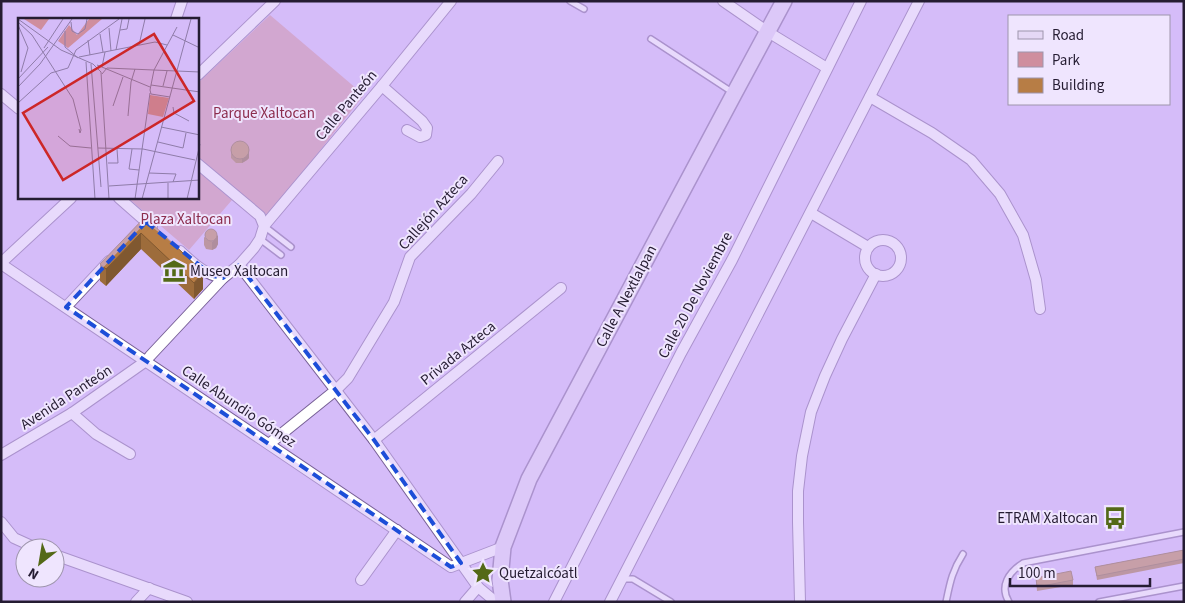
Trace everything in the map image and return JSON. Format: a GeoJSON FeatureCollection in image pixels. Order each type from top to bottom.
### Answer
{"type":"FeatureCollection","features":[{"type":"Feature","properties":{"kind":"main road","name":"Calle A Nextlalpan"},"geometry":{"type":"LineString","coordinates":[[503,602],[500,580],[503,547],[529,479],[784,1]]}},
{"type":"Feature","properties":{"kind":"street"},"geometry":{"type":"LineString","coordinates":[[176,18],[182,1]]}},
{"type":"Feature","properties":{"kind":"street"},"geometry":{"type":"LineString","coordinates":[[199,71],[276,1]]}},
{"type":"Feature","properties":{"kind":"street","name":"Calle Panteón"},"geometry":{"type":"LineString","coordinates":[[262,221],[382,86],[451,1]]}},
{"type":"Feature","properties":{"kind":"street"},"geometry":{"type":"LineString","coordinates":[[723,1],[768,32],[827,68]]}},
{"type":"Feature","properties":{"kind":"street","name":"Calle 20 De Noviembre"},"geometry":{"type":"LineString","coordinates":[[554,602],[677,362],[732,260],[861,1]]}},
{"type":"Feature","properties":{"kind":"street"},"geometry":{"type":"LineString","coordinates":[[610,602],[919,1]]}},
{"type":"Feature","properties":{"kind":"street"},"geometry":{"type":"LineString","coordinates":[[382,86],[422,121],[427,128],[426,136],[420,137],[407,130]]}},
{"type":"Feature","properties":{"kind":"street"},"geometry":{"type":"LineString","coordinates":[[1,94],[18,108]]}},
{"type":"Feature","properties":{"kind":"street"},"geometry":{"type":"LineString","coordinates":[[870,97],[932,133],[971,160],[1000,194],[1023,235],[1036,280],[1040,309]]}},
{"type":"Feature","properties":{"kind":"street","name":"Callejón Azteca"},"geometry":{"type":"LineString","coordinates":[[269,444],[336,390],[348,378],[394,302],[410,257],[471,194],[498,161]]}},
{"type":"Feature","properties":{"kind":"street"},"geometry":{"type":"LineString","coordinates":[[146,361],[223,278],[239,265],[260,239],[262,221],[199,165]]}},
{"type":"Feature","properties":{"kind":"street"},"geometry":{"type":"LineString","coordinates":[[1,264],[70,199]]}},
{"type":"Feature","properties":{"kind":"street"},"geometry":{"type":"LineString","coordinates":[[120,199],[142,226],[159,233]]}},
{"type":"Feature","properties":{"kind":"street"},"geometry":{"type":"LineString","coordinates":[[811,212],[868,247]]}},
{"type":"Feature","properties":{"kind":"street"},"geometry":{"type":"LineString","coordinates":[[890,241],[900,253],[900,261],[897,268],[891,273],[884,276],[876,274],[869,270],[865,263],[868,247],[874,242],[890,241]]}},
{"type":"Feature","properties":{"kind":"street"},"geometry":{"type":"LineString","coordinates":[[172,244],[201,269],[213,276],[223,278]]}},
{"type":"Feature","properties":{"kind":"street"},"geometry":{"type":"LineString","coordinates":[[66,307],[119,250]]}},
{"type":"Feature","properties":{"kind":"street","name":"Calle Abundio Gómez"},"geometry":{"type":"LineString","coordinates":[[1,264],[451,567],[461,563]]}},
{"type":"Feature","properties":{"kind":"street"},"geometry":{"type":"LineString","coordinates":[[239,265],[374,440],[478,587],[496,602]]}},
{"type":"Feature","properties":{"kind":"street"},"geometry":{"type":"LineString","coordinates":[[800,602],[798,491],[802,456],[811,412],[842,339],[876,274]]}},
{"type":"Feature","properties":{"kind":"street","name":"Privada Azteca"},"geometry":{"type":"LineString","coordinates":[[374,440],[561,288]]}},
{"type":"Feature","properties":{"kind":"street","name":"Avenida Panteón"},"geometry":{"type":"LineString","coordinates":[[1,455],[72,413],[146,361]]}},
{"type":"Feature","properties":{"kind":"street"},"geometry":{"type":"LineString","coordinates":[[72,413],[96,434],[130,454]]}},
{"type":"Feature","properties":{"kind":"street"},"geometry":{"type":"LineString","coordinates":[[1,522],[15,538]]}},
{"type":"Feature","properties":{"kind":"street"},"geometry":{"type":"LineString","coordinates":[[361,580],[397,530]]}},
{"type":"Feature","properties":{"kind":"street"},"geometry":{"type":"LineString","coordinates":[[461,563],[503,547]]}},
{"type":"Feature","properties":{"kind":"street"},"geometry":{"type":"LineString","coordinates":[[65,559],[187,602]]}},
{"type":"Feature","properties":{"kind":"street"},"geometry":{"type":"LineString","coordinates":[[464,602],[478,587]]}},
{"type":"Feature","properties":{"kind":"street"},"geometry":{"type":"LineString","coordinates":[[136,602],[149,588]]}},
{"type":"Feature","properties":{"kind":"lane"},"geometry":{"type":"LineString","coordinates":[[570,1],[584,10]]}},
{"type":"Feature","properties":{"kind":"lane"},"geometry":{"type":"LineString","coordinates":[[650,39],[734,94]]}},
{"type":"Feature","properties":{"kind":"lane"},"geometry":{"type":"LineString","coordinates":[[262,221],[290,247]]}},
{"type":"Feature","properties":{"kind":"lane"},"geometry":{"type":"LineString","coordinates":[[260,239],[281,255]]}},
{"type":"Feature","properties":{"kind":"lane"},"geometry":{"type":"LineString","coordinates":[[1009,602],[1004,588],[1007,579],[1014,569],[1024,563],[1184,532]]}},
{"type":"Feature","properties":{"kind":"lane"},"geometry":{"type":"LineString","coordinates":[[946,602],[951,576],[962,554]]}},
{"type":"Feature","properties":{"kind":"lane"},"geometry":{"type":"LineString","coordinates":[[622,579],[633,579],[671,602]]}},
{"type":"Feature","properties":{"kind":"lane"},"geometry":{"type":"LineString","coordinates":[[1099,602],[1184,586]]}},
{"type":"Feature","properties":{"kind":"lane"},"geometry":{"type":"LineString","coordinates":[[1141,594],[1143,602]]}},
{"type":"Feature","properties":{"kind":"highlighted area"},"geometry":{"type":"Polygon","coordinates":[[[146,222],[213,276],[223,278],[239,265],[374,440],[461,563],[451,567],[66,307],[146,222]]]}},
{"type":"Feature","properties":{"kind":"green space","name":"Parque Xaltocan"},"geometry":{"type":"Polygon","coordinates":[[[270,15],[364,95],[268,216],[199,158],[199,82],[270,15]]]}},
{"type":"Feature","properties":{"kind":"green space","name":"Plaza Xaltocan"},"geometry":{"type":"Polygon","coordinates":[[[199,172],[232,200],[189,250],[129,199],[199,199],[199,172]]]}},
{"type":"Feature","properties":{"kind":"building"},"geometry":{"type":"Polygon","coordinates":[[[240,141],[247,143],[249,150],[247,157],[240,159],[233,157],[231,150],[233,143],[240,141]]]}},
{"type":"Feature","properties":{"kind":"building"},"geometry":{"type":"Polygon","coordinates":[[[145,217],[203,272],[194,283],[141,233],[106,269],[100,264],[145,217]]]}},
{"type":"Feature","properties":{"kind":"building"},"geometry":{"type":"Polygon","coordinates":[[[213,229],[216,230],[216,240],[209,241],[206,240],[205,233],[206,230],[213,229]]]}},
{"type":"Feature","properties":{"kind":"building"},"geometry":{"type":"Polygon","coordinates":[[[1184,550],[1184,559],[1097,576],[1095,567],[1184,550]]]}},
{"type":"Feature","properties":{"kind":"building"},"geometry":{"type":"Polygon","coordinates":[[[1071,571],[1073,580],[1037,587],[1036,578],[1071,571]]]}},
{"type":"Feature","properties":{"kind":"place","name":"Museo Xaltocan"},"geometry":{"type":"Point","coordinates":[174,271]}},
{"type":"Feature","properties":{"kind":"place","name":"ETRAM Xaltocan"},"geometry":{"type":"Point","coordinates":[1115,518]}},
{"type":"Feature","properties":{"kind":"place","name":"Quetzalcóatl"},"geometry":{"type":"Point","coordinates":[483,573]}}]}
